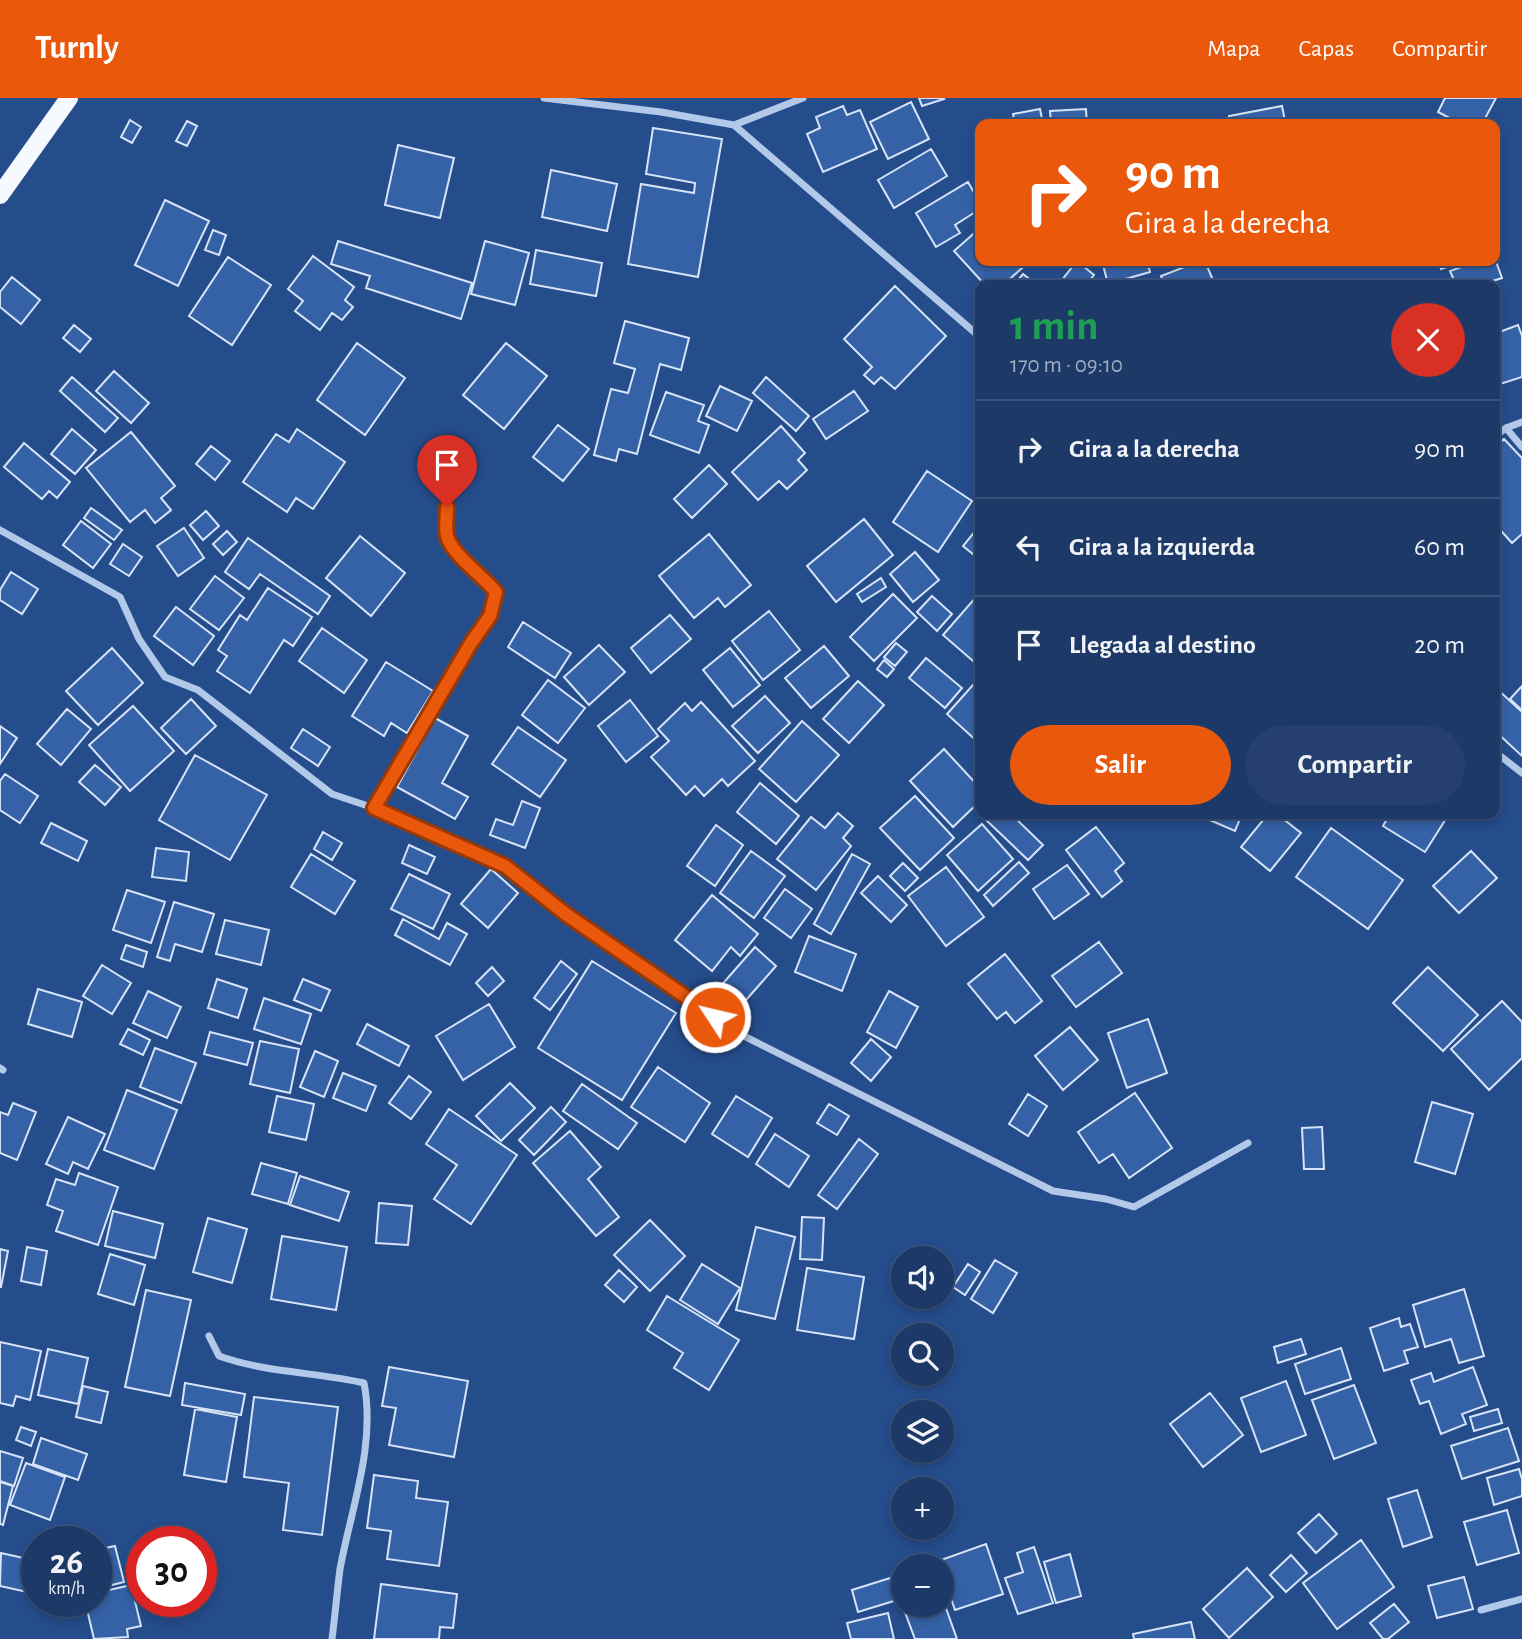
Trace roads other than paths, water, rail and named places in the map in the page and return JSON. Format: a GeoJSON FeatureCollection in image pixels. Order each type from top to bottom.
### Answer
{"type":"FeatureCollection","features":[{"type":"Feature","properties":{"kind":"main road"},"geometry":{"type":"LineString","coordinates":[[0,195],[69,98]]}},
{"type":"Feature","properties":{"kind":"street"},"geometry":{"type":"LineString","coordinates":[[544,98],[662,112],[734,125],[975,333]]}},
{"type":"Feature","properties":{"kind":"street"},"geometry":{"type":"LineString","coordinates":[[734,125],[803,98]]}},
{"type":"Feature","properties":{"kind":"street"},"geometry":{"type":"LineString","coordinates":[[1500,432],[1522,422]]}},
{"type":"Feature","properties":{"kind":"street"},"geometry":{"type":"LineString","coordinates":[[1506,428],[1522,447]]}},
{"type":"Feature","properties":{"kind":"street"},"geometry":{"type":"LineString","coordinates":[[374,808],[471,643],[490,616],[496,592],[454,549],[447,535],[447,507],[454,443]]}},
{"type":"Feature","properties":{"kind":"street"},"geometry":{"type":"LineString","coordinates":[[0,530],[120,597],[139,639],[165,677],[198,690],[332,793],[374,808],[505,866],[567,915],[736,1032],[1053,1191],[1106,1199],[1134,1207],[1248,1143]]}},
{"type":"Feature","properties":{"kind":"street"},"geometry":{"type":"LineString","coordinates":[[1500,756],[1522,773]]}},
{"type":"Feature","properties":{"kind":"street"},"geometry":{"type":"LineString","coordinates":[[209,1336],[219,1356],[239,1363],[364,1383],[368,1405],[364,1456],[340,1571],[332,1639]]}},
{"type":"Feature","properties":{"kind":"street"},"geometry":{"type":"LineString","coordinates":[[1481,1610],[1522,1599]]}}]}
